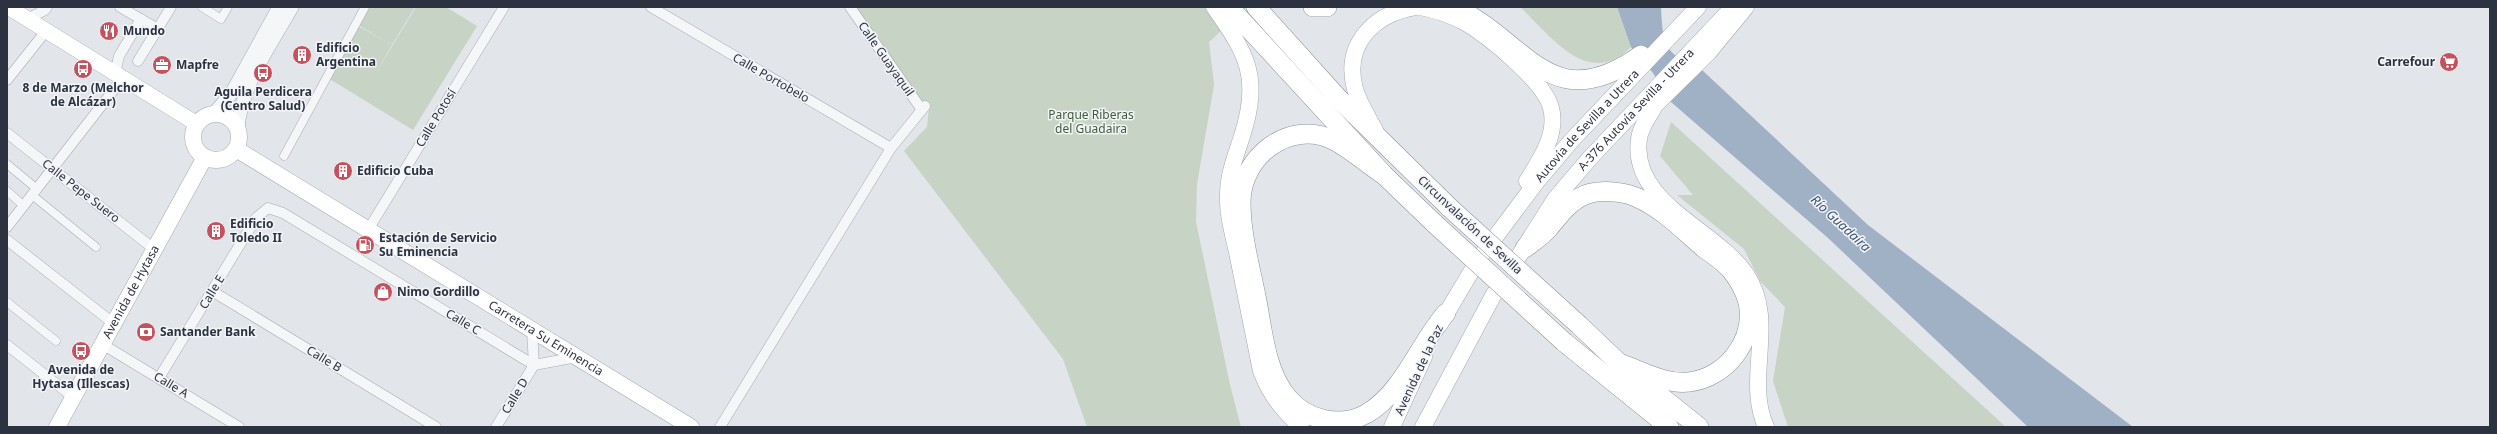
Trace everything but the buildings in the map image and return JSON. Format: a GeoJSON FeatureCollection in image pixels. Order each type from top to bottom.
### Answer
{"type":"FeatureCollection","features":[{"type":"Feature","properties":{"kind":"highway","name":"Circunvalación de Sevilla"},"geometry":{"type":"LineString","coordinates":[[1229,7],[1384,175],[1435,224],[1564,342],[1669,427]]}},
{"type":"Feature","properties":{"kind":"highway","name":"Circunvalación de Sevilla"},"geometry":{"type":"LineString","coordinates":[[1256,7],[1381,142],[1450,208],[1619,363],[1699,427]]}},
{"type":"Feature","properties":{"kind":"highway"},"geometry":{"type":"LineString","coordinates":[[1313,7],[1327,7]]}},
{"type":"Feature","properties":{"kind":"highway"},"geometry":{"type":"LineString","coordinates":[[1454,7],[1468,14],[1538,68],[1555,76],[1573,80],[1590,80],[1630,70],[1641,55]]}},
{"type":"Feature","properties":{"kind":"highway"},"geometry":{"type":"LineString","coordinates":[[1384,175],[1333,140],[1320,136],[1288,137],[1261,153],[1250,166],[1244,181],[1241,201],[1242,230],[1270,364],[1279,386],[1300,410],[1314,417],[1330,421],[1365,414],[1380,404],[1393,388],[1446,313]]}},
{"type":"Feature","properties":{"kind":"highway"},"geometry":{"type":"LineString","coordinates":[[1522,252],[1543,234],[1572,202],[1592,193],[1613,192],[1637,197],[1657,208],[1731,270],[1741,286],[1748,302],[1749,323],[1744,344],[1729,363],[1709,377],[1688,382],[1668,381],[1619,363]]}},
{"type":"Feature","properties":{"kind":"main road"},"geometry":{"type":"LineString","coordinates":[[8,7],[197,124]]}},
{"type":"Feature","properties":{"kind":"main road"},"geometry":{"type":"LineString","coordinates":[[1214,7],[1240,44],[1249,68],[1251,96],[1246,122],[1230,174],[1228,196],[1231,225],[1259,363],[1270,393],[1284,411],[1301,427]]}},
{"type":"Feature","properties":{"kind":"main road"},"geometry":{"type":"LineString","coordinates":[[1381,142],[1355,89],[1352,71],[1354,54],[1364,34],[1380,19],[1396,10],[1415,7]]}},
{"type":"Feature","properties":{"kind":"main road"},"geometry":{"type":"LineString","coordinates":[[1420,7],[1442,12],[1467,24],[1530,75],[1545,92],[1552,109],[1551,134],[1544,154],[1506,212],[1506,223]]}},
{"type":"Feature","properties":{"kind":"main road","name":"Autovía de Sevilla a Utrera"},"geometry":{"type":"LineString","coordinates":[[1484,252],[1572,140],[1630,70],[1687,14],[1698,7]]}},
{"type":"Feature","properties":{"kind":"main road","name":"A-376 Autovía Sevilla - Utrera"},"geometry":{"type":"LineString","coordinates":[[1704,48],[1733,7]]}},
{"type":"Feature","properties":{"kind":"main road"},"geometry":{"type":"LineString","coordinates":[[1522,252],[1544,216],[1560,204],[1648,105],[1704,48],[1733,24],[1748,7]]}},
{"type":"Feature","properties":{"kind":"main road"},"geometry":{"type":"LineString","coordinates":[[1641,55],[1687,14]]}},
{"type":"Feature","properties":{"kind":"main road"},"geometry":{"type":"LineString","coordinates":[[1648,105],[1639,139],[1640,160],[1646,179],[1658,196],[1726,252],[1745,273],[1757,296],[1762,323],[1758,401],[1766,427]]}},
{"type":"Feature","properties":{"kind":"main road"},"geometry":{"type":"LineString","coordinates":[[214,114],[224,115],[232,119],[238,127],[240,138],[236,149],[228,157],[216,160],[205,157],[198,151],[194,142],[194,133],[197,124],[204,117],[214,114]]}},
{"type":"Feature","properties":{"kind":"main road","name":"Carretera Su Eminencia"},"geometry":{"type":"LineString","coordinates":[[236,149],[691,427]]}},
{"type":"Feature","properties":{"kind":"main road","name":"Avenida de Hytasa"},"geometry":{"type":"LineString","coordinates":[[57,427],[205,157]]}},
{"type":"Feature","properties":{"kind":"main road"},"geometry":{"type":"LineString","coordinates":[[1446,313],[1471,272]]}},
{"type":"Feature","properties":{"kind":"main road"},"geometry":{"type":"LineString","coordinates":[[1423,427],[1494,294]]}},
{"type":"Feature","properties":{"kind":"main road","name":"Avenida de la Paz"},"geometry":{"type":"LineString","coordinates":[[1392,427],[1427,350],[1446,313]]}},
{"type":"Feature","properties":{"kind":"main road"},"geometry":{"type":"LineString","coordinates":[[1383,427],[1408,379],[1427,350]]}},
{"type":"Feature","properties":{"kind":"main road"},"geometry":{"type":"LineString","coordinates":[[1436,427],[1444,386]]}},
{"type":"Feature","properties":{"kind":"main road"},"geometry":{"type":"LineString","coordinates":[[1638,403],[1657,427]]}},
{"type":"Feature","properties":{"kind":"street"},"geometry":{"type":"LineString","coordinates":[[27,19],[45,10],[47,7]]}},
{"type":"Feature","properties":{"kind":"street"},"geometry":{"type":"LineString","coordinates":[[120,7],[158,29]]}},
{"type":"Feature","properties":{"kind":"street"},"geometry":{"type":"LineString","coordinates":[[138,62],[171,7]]}},
{"type":"Feature","properties":{"kind":"street"},"geometry":{"type":"LineString","coordinates":[[202,7],[221,19],[228,7]]}},
{"type":"Feature","properties":{"kind":"street"},"geometry":{"type":"LineString","coordinates":[[214,114],[231,94],[279,7]]}},
{"type":"Feature","properties":{"kind":"street"},"geometry":{"type":"LineString","coordinates":[[238,127],[240,108],[248,86],[292,7]]}},
{"type":"Feature","properties":{"kind":"street"},"geometry":{"type":"LineString","coordinates":[[284,156],[365,7]]}},
{"type":"Feature","properties":{"kind":"street","name":"Calle Potosí"},"geometry":{"type":"LineString","coordinates":[[368,230],[504,7]]}},
{"type":"Feature","properties":{"kind":"street","name":"Calle Portobelo"},"geometry":{"type":"LineString","coordinates":[[651,7],[891,148]]}},
{"type":"Feature","properties":{"kind":"street","name":"Calle Guayaquil"},"geometry":{"type":"LineString","coordinates":[[850,7],[923,108],[891,148]]}},
{"type":"Feature","properties":{"kind":"street"},"geometry":{"type":"LineString","coordinates":[[7,227],[53,169],[119,76],[119,56],[141,19]]}},
{"type":"Feature","properties":{"kind":"street"},"geometry":{"type":"LineString","coordinates":[[7,80],[46,31]]}},
{"type":"Feature","properties":{"kind":"street","name":"Calle Pepe Suero"},"geometry":{"type":"LineString","coordinates":[[7,133],[154,249]]}},
{"type":"Feature","properties":{"kind":"street"},"geometry":{"type":"LineString","coordinates":[[720,427],[891,148]]}},
{"type":"Feature","properties":{"kind":"street"},"geometry":{"type":"LineString","coordinates":[[7,164],[35,192],[96,247]]}},
{"type":"Feature","properties":{"kind":"street"},"geometry":{"type":"LineString","coordinates":[[7,191],[24,206]]}},
{"type":"Feature","properties":{"kind":"street","name":"Calle E"},"geometry":{"type":"LineString","coordinates":[[159,378],[256,218],[268,208]]}},
{"type":"Feature","properties":{"kind":"street","name":"Calle C"},"geometry":{"type":"LineString","coordinates":[[268,208],[284,213],[534,365]]}},
{"type":"Feature","properties":{"kind":"street"},"geometry":{"type":"LineString","coordinates":[[7,240],[113,323]]}},
{"type":"Feature","properties":{"kind":"street","name":"Calle B"},"geometry":{"type":"LineString","coordinates":[[212,291],[436,427]]}},
{"type":"Feature","properties":{"kind":"street"},"geometry":{"type":"LineString","coordinates":[[7,302],[56,341]]}},
{"type":"Feature","properties":{"kind":"street","name":"Calle D"},"geometry":{"type":"LineString","coordinates":[[496,427],[534,365],[532,330]]}},
{"type":"Feature","properties":{"kind":"street","name":"Calle A"},"geometry":{"type":"LineString","coordinates":[[102,344],[239,427]]}},
{"type":"Feature","properties":{"kind":"street"},"geometry":{"type":"LineString","coordinates":[[7,345],[73,397]]}},
{"type":"Feature","properties":{"kind":"street","name":"Calle D"},"geometry":{"type":"LineString","coordinates":[[534,365],[577,357]]}},
{"type":"Feature","properties":{"kind":"green space"},"geometry":{"type":"Polygon","coordinates":[[[368,7],[415,7],[392,45],[358,25],[368,7]]]}},
{"type":"Feature","properties":{"kind":"green space"},"geometry":{"type":"Polygon","coordinates":[[[416,7],[446,7],[477,26],[413,130],[328,78],[358,26],[392,45],[373,78],[416,7]]]}},
{"type":"Feature","properties":{"kind":"green space","name":"Parque Riberas del Guadaira"},"geometry":{"type":"Polygon","coordinates":[[[856,7],[1247,7],[1209,42],[1214,85],[1197,184],[1196,222],[1230,385],[1241,427],[1087,427],[1063,359],[904,151],[927,127],[929,107],[925,106],[856,7]]]}},
{"type":"Feature","properties":{"kind":"green space"},"geometry":{"type":"Polygon","coordinates":[[[1520,7],[1617,7],[1631,47],[1615,59],[1600,63],[1585,61],[1571,54],[1557,44],[1520,7]]]}},
{"type":"Feature","properties":{"kind":"green space"},"geometry":{"type":"Polygon","coordinates":[[[1671,122],[2006,427],[1788,427],[1773,381],[1785,307],[1760,281],[1744,249],[1677,195],[1693,195],[1660,156],[1671,122]]]}},
{"type":"Feature","properties":{"kind":"water","name":"Río Guadaíra"},"geometry":{"type":"Polygon","coordinates":[[[1617,7],[1661,7],[1665,41],[1668,48],[1674,54],[1703,71],[1868,225],[2133,427],[2028,427],[1828,238],[1671,102],[1653,73],[1631,47],[1617,7]]]}},
{"type":"Feature","properties":{"kind":"place","name":"Mundo"},"geometry":{"type":"Point","coordinates":[109,31]}},
{"type":"Feature","properties":{"kind":"place","name":"Edificio Argentina"},"geometry":{"type":"Point","coordinates":[302,55]}},
{"type":"Feature","properties":{"kind":"place","name":"Carrefour"},"geometry":{"type":"Point","coordinates":[2449,62]}},
{"type":"Feature","properties":{"kind":"place","name":"Mapfre"},"geometry":{"type":"Point","coordinates":[162,65]}},
{"type":"Feature","properties":{"kind":"place","name":"8 de Marzo (Melchor de Alcázar)"},"geometry":{"type":"Point","coordinates":[83,69]}},
{"type":"Feature","properties":{"kind":"place","name":"Aguila Perdicera (Centro Salud)"},"geometry":{"type":"Point","coordinates":[263,73]}},
{"type":"Feature","properties":{"kind":"place","name":"Edificio Cuba"},"geometry":{"type":"Point","coordinates":[343,171]}},
{"type":"Feature","properties":{"kind":"place","name":"Edificio Toledo II"},"geometry":{"type":"Point","coordinates":[216,231]}},
{"type":"Feature","properties":{"kind":"place","name":"Estación de Servicio Su Eminencia"},"geometry":{"type":"Point","coordinates":[365,245]}},
{"type":"Feature","properties":{"kind":"place","name":"Nimo Gordillo"},"geometry":{"type":"Point","coordinates":[383,292]}},
{"type":"Feature","properties":{"kind":"place","name":"Santander Bank"},"geometry":{"type":"Point","coordinates":[146,332]}},
{"type":"Feature","properties":{"kind":"place","name":"Avenida de Hytasa (Illescas)"},"geometry":{"type":"Point","coordinates":[81,351]}}]}
